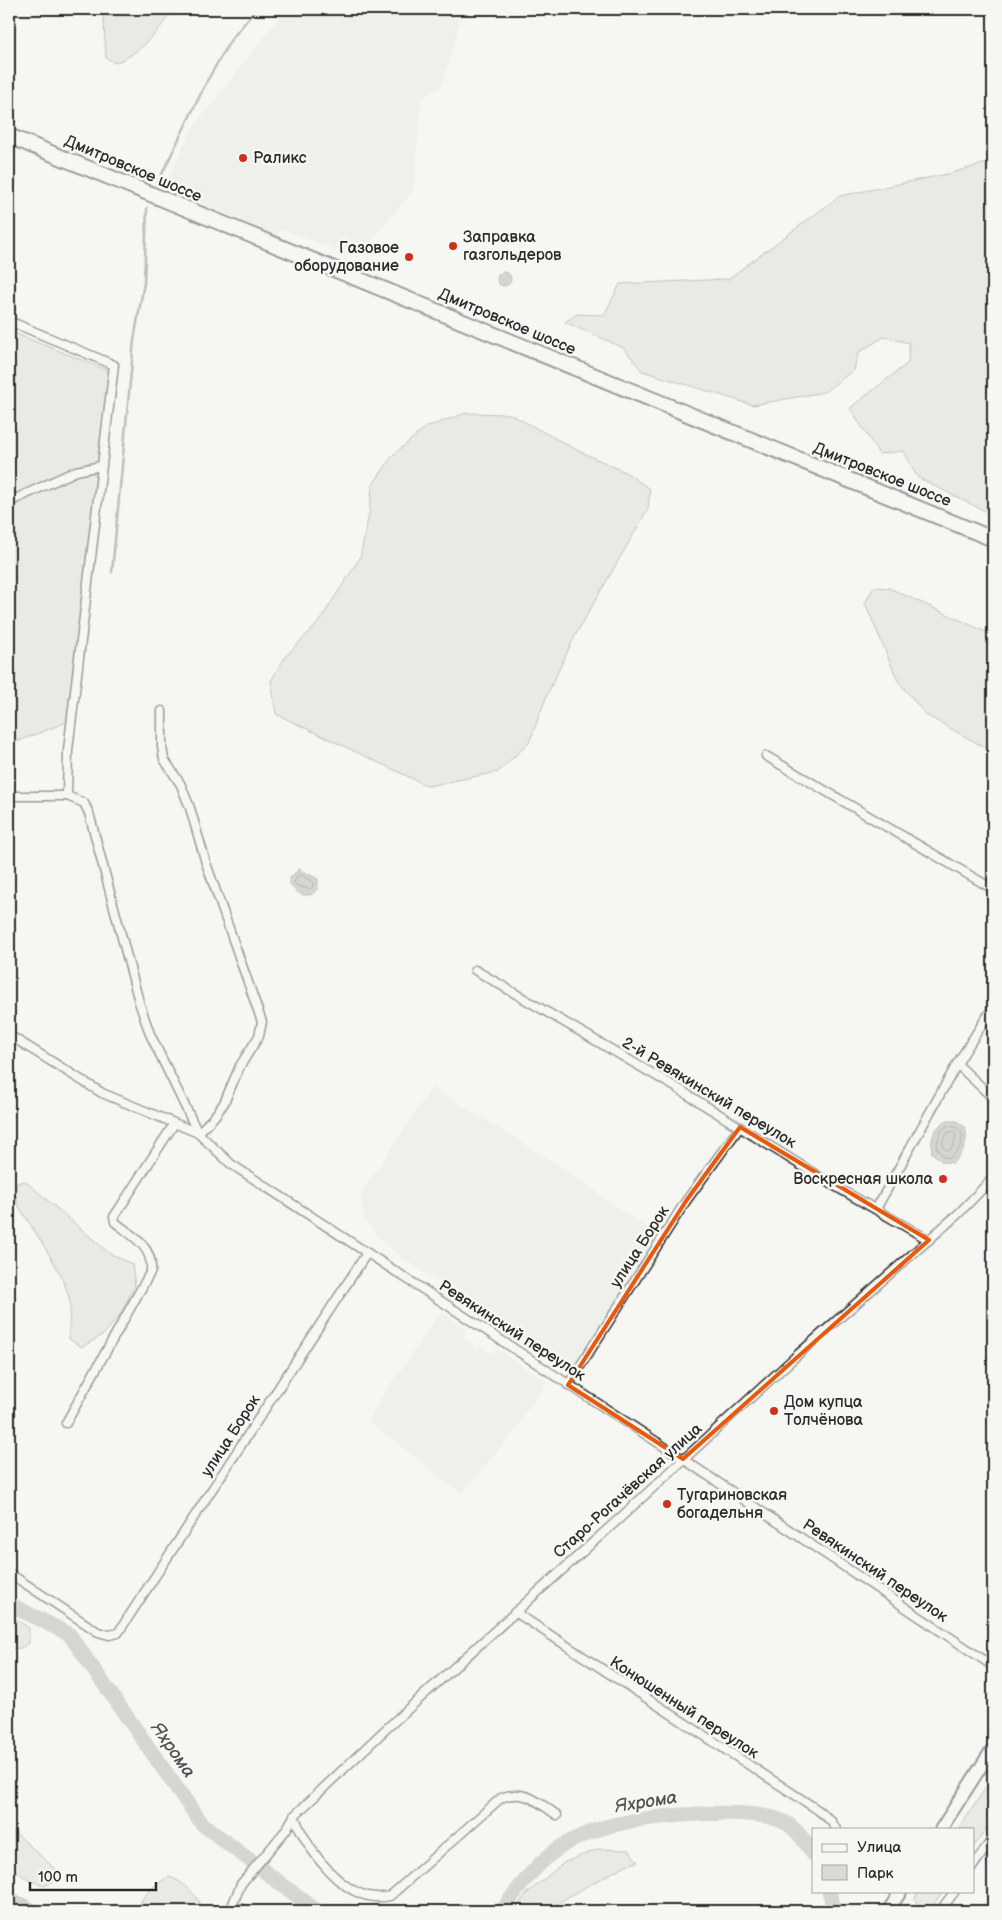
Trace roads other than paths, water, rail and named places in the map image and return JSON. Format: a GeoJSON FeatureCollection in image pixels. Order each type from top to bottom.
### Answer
{"type":"FeatureCollection","features":[{"type":"Feature","properties":{"kind":"highway","name":"Дмитровское шоссе"},"geometry":{"type":"LineString","coordinates":[[9,136],[571,368],[993,539]]}},
{"type":"Feature","properties":{"kind":"main road"},"geometry":{"type":"LineString","coordinates":[[942,1828],[993,1748]]}},
{"type":"Feature","properties":{"kind":"main road"},"geometry":{"type":"LineString","coordinates":[[888,1911],[900,1892]]}},
{"type":"Feature","properties":{"kind":"street"},"geometry":{"type":"LineString","coordinates":[[9,321],[114,365],[68,750],[67,796]]}},
{"type":"Feature","properties":{"kind":"street"},"geometry":{"type":"LineString","coordinates":[[9,502],[76,471],[101,466]]}},
{"type":"Feature","properties":{"kind":"street"},"geometry":{"type":"LineString","coordinates":[[9,796],[67,796],[84,803],[89,813],[139,1002],[150,1034],[198,1133],[224,1104],[240,1066],[260,1036],[262,1022],[206,863],[190,808],[181,785],[164,759],[162,711]]}},
{"type":"Feature","properties":{"kind":"street"},"geometry":{"type":"LineString","coordinates":[[766,756],[993,889]]}},
{"type":"Feature","properties":{"kind":"street","name":"2-й Ревякинский переулок"},"geometry":{"type":"LineString","coordinates":[[475,970],[740,1127],[826,1181],[929,1240]]}},
{"type":"Feature","properties":{"kind":"street"},"geometry":{"type":"LineString","coordinates":[[876,1209],[957,1064],[993,1007]]}},
{"type":"Feature","properties":{"kind":"street","name":"Ревякинский переулок"},"geometry":{"type":"LineString","coordinates":[[9,1035],[102,1093],[198,1133],[231,1164],[683,1459],[993,1666]]}},
{"type":"Feature","properties":{"kind":"street"},"geometry":{"type":"LineString","coordinates":[[957,1064],[993,1098]]}},
{"type":"Feature","properties":{"kind":"street"},"geometry":{"type":"LineString","coordinates":[[66,1423],[151,1271],[152,1260],[147,1248],[115,1222],[114,1217],[174,1124]]}},
{"type":"Feature","properties":{"kind":"street","name":"улица Борок"},"geometry":{"type":"LineString","coordinates":[[568,1385],[686,1201],[740,1127]]}},
{"type":"Feature","properties":{"kind":"street","name":"Старо-Рогачёвская улица"},"geometry":{"type":"LineString","coordinates":[[248,1911],[232,1906],[241,1884],[286,1830],[294,1816],[514,1612],[795,1357],[929,1240],[993,1178]]}},
{"type":"Feature","properties":{"kind":"street","name":"улица Борок"},"geometry":{"type":"LineString","coordinates":[[9,1573],[98,1632],[109,1635],[118,1633],[367,1253]]}},
{"type":"Feature","properties":{"kind":"street","name":"Конюшенный переулок"},"geometry":{"type":"LineString","coordinates":[[514,1612],[818,1810],[831,1821],[835,1828]]}},
{"type":"Feature","properties":{"kind":"street"},"geometry":{"type":"LineString","coordinates":[[294,1816],[313,1853],[326,1868],[351,1889],[377,1898],[390,1896],[501,1798],[518,1793],[527,1795],[557,1815]]}},
{"type":"Feature","properties":{"kind":"street"},"geometry":{"type":"LineString","coordinates":[[974,1865],[993,1838]]}},
{"type":"Feature","properties":{"kind":"street"},"geometry":{"type":"LineString","coordinates":[[940,1911],[954,1892]]}},
{"type":"Feature","properties":{"kind":"water"},"geometry":{"type":"Polygon","coordinates":[[[501,272],[507,272],[511,279],[507,286],[501,286],[497,282],[497,276],[501,272]]]}},
{"type":"Feature","properties":{"kind":"water"},"geometry":{"type":"Polygon","coordinates":[[[299,869],[318,879],[318,888],[312,894],[300,894],[291,886],[289,879],[299,869]]]}},
{"type":"Feature","properties":{"kind":"water"},"geometry":{"type":"Polygon","coordinates":[[[945,1121],[957,1121],[965,1127],[966,1132],[964,1147],[953,1163],[943,1162],[932,1153],[931,1143],[933,1135],[945,1121]]]}},
{"type":"Feature","properties":{"kind":"water"},"geometry":{"type":"Polygon","coordinates":[[[9,1891],[48,1911],[9,1911],[9,1891]]]}},
{"type":"Feature","properties":{"kind":"waterway"},"geometry":{"type":"LineString","coordinates":[[158,182],[207,81],[230,41],[256,9]]}},
{"type":"Feature","properties":{"kind":"waterway"},"geometry":{"type":"LineString","coordinates":[[112,572],[134,340],[144,283],[147,208]]}},
{"type":"Feature","properties":{"kind":"waterway","name":"Яхрома"},"geometry":{"type":"LineString","coordinates":[[9,1604],[69,1634],[202,1824],[317,1911]]}},
{"type":"Feature","properties":{"kind":"waterway","name":"Яхрома"},"geometry":{"type":"LineString","coordinates":[[502,1911],[531,1874],[557,1849],[572,1840],[613,1825],[651,1818],[699,1814],[723,1813],[766,1816],[782,1821],[792,1827],[812,1853]]}},
{"type":"Feature","properties":{"kind":"waterway","name":"Яхрома"},"geometry":{"type":"LineString","coordinates":[[829,1892],[835,1911]]}},
{"type":"Feature","properties":{"kind":"place","name":"Раликс"},"geometry":{"type":"Point","coordinates":[243,158]}},
{"type":"Feature","properties":{"kind":"place","name":"Заправка газгольдеров"},"geometry":{"type":"Point","coordinates":[453,246]}},
{"type":"Feature","properties":{"kind":"place","name":"Газовое оборудование"},"geometry":{"type":"Point","coordinates":[409,257]}},
{"type":"Feature","properties":{"kind":"place","name":"Воскресная школа"},"geometry":{"type":"Point","coordinates":[943,1179]}},
{"type":"Feature","properties":{"kind":"place","name":"Дом купца Толчёнова"},"geometry":{"type":"Point","coordinates":[774,1411]}},
{"type":"Feature","properties":{"kind":"place","name":"Тугариновская богадельня"},"geometry":{"type":"Point","coordinates":[667,1504]}}]}
